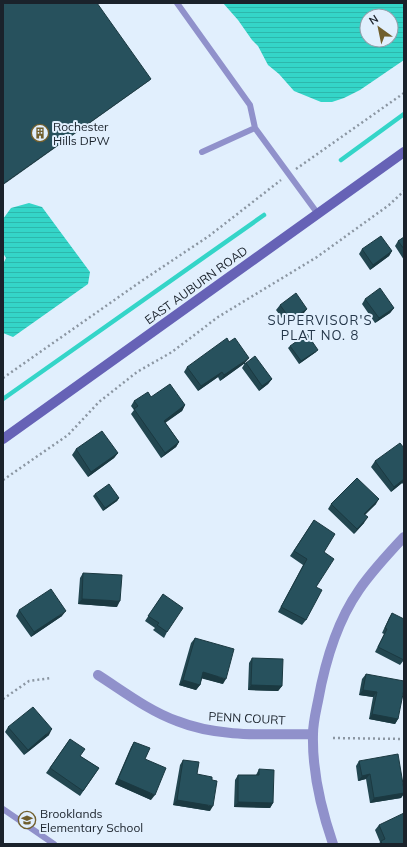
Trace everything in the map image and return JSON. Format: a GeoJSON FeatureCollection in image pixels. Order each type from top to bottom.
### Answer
{"type":"FeatureCollection","features":[{"type":"Feature","properties":{"kind":"main road","name":"EAST AUBURN ROAD"},"geometry":{"type":"LineString","coordinates":[[3,439],[404,152]]}},
{"type":"Feature","properties":{"kind":"street"},"geometry":{"type":"LineString","coordinates":[[333,844],[322,808],[317,782],[313,734],[327,656],[348,608],[362,586],[384,558],[404,537]]}},
{"type":"Feature","properties":{"kind":"street","name":"PENN COURT"},"geometry":{"type":"LineString","coordinates":[[98,675],[156,711],[177,721],[199,728],[252,734],[313,734]]}},
{"type":"Feature","properties":{"kind":"lane"},"geometry":{"type":"LineString","coordinates":[[178,3],[250,105],[255,128],[318,214]]}},
{"type":"Feature","properties":{"kind":"lane"},"geometry":{"type":"LineString","coordinates":[[202,152],[255,128]]}},
{"type":"Feature","properties":{"kind":"lane"},"geometry":{"type":"LineString","coordinates":[[3,809],[54,844]]}},
{"type":"Feature","properties":{"kind":"path"},"geometry":{"type":"LineString","coordinates":[[302,165],[404,93]]}},
{"type":"Feature","properties":{"kind":"path"},"geometry":{"type":"LineString","coordinates":[[3,378],[143,280],[209,236],[276,183]]}},
{"type":"Feature","properties":{"kind":"path"},"geometry":{"type":"LineString","coordinates":[[3,480],[68,435],[99,402],[136,372],[172,352],[218,317],[317,257],[383,210],[404,191]]}},
{"type":"Feature","properties":{"kind":"path"},"geometry":{"type":"LineString","coordinates":[[3,699],[29,681],[51,678]]}},
{"type":"Feature","properties":{"kind":"path"},"geometry":{"type":"LineString","coordinates":[[333,738],[404,739]]}},
{"type":"Feature","properties":{"kind":"shaded area"},"geometry":{"type":"Polygon","coordinates":[[[223,3],[404,3],[404,60],[360,90],[332,102],[321,102],[294,91],[279,74],[268,65],[258,46],[238,20],[223,3]]]}},
{"type":"Feature","properties":{"kind":"shaded area"},"geometry":{"type":"Polygon","coordinates":[[[29,203],[42,207],[90,272],[88,284],[13,337],[3,333],[3,264],[6,258],[3,253],[3,219],[11,208],[29,203]]]}},
{"type":"Feature","properties":{"kind":"building","name":"Rochester Hills DPW"},"geometry":{"type":"Polygon","coordinates":[[[3,3],[97,3],[151,79],[3,184],[3,3]]]}},
{"type":"Feature","properties":{"kind":"building"},"geometry":{"type":"Polygon","coordinates":[[[381,236],[392,251],[373,265],[362,249],[381,236]]]}},
{"type":"Feature","properties":{"kind":"building"},"geometry":{"type":"Polygon","coordinates":[[[404,237],[404,249],[398,241],[404,237]]]}},
{"type":"Feature","properties":{"kind":"building"},"geometry":{"type":"Polygon","coordinates":[[[380,288],[394,308],[379,318],[365,299],[380,288]]]}},
{"type":"Feature","properties":{"kind":"building"},"geometry":{"type":"Polygon","coordinates":[[[296,293],[307,309],[291,320],[280,305],[296,293]]]}},
{"type":"Feature","properties":{"kind":"building"},"geometry":{"type":"Polygon","coordinates":[[[307,334],[318,350],[301,361],[290,346],[307,334]]]}},
{"type":"Feature","properties":{"kind":"building"},"geometry":{"type":"Polygon","coordinates":[[[227,338],[229,342],[235,338],[249,358],[224,375],[222,372],[201,386],[187,367],[227,338]]]}},
{"type":"Feature","properties":{"kind":"building"},"geometry":{"type":"Polygon","coordinates":[[[255,356],[272,379],[262,386],[246,363],[255,356]]]}},
{"type":"Feature","properties":{"kind":"building"},"geometry":{"type":"Polygon","coordinates":[[[170,384],[185,405],[164,421],[179,442],[165,453],[134,409],[138,406],[134,401],[148,392],[151,397],[170,384]]]}},
{"type":"Feature","properties":{"kind":"building"},"geometry":{"type":"Polygon","coordinates":[[[102,431],[118,453],[91,472],[76,449],[102,431]]]}},
{"type":"Feature","properties":{"kind":"building"},"geometry":{"type":"Polygon","coordinates":[[[400,443],[404,448],[404,479],[394,487],[375,461],[400,443]]]}},
{"type":"Feature","properties":{"kind":"building"},"geometry":{"type":"Polygon","coordinates":[[[357,478],[379,499],[364,514],[368,517],[357,529],[331,504],[357,478]]]}},
{"type":"Feature","properties":{"kind":"building"},"geometry":{"type":"Polygon","coordinates":[[[109,484],[119,498],[105,508],[95,494],[109,484]]]}},
{"type":"Feature","properties":{"kind":"building"},"geometry":{"type":"Polygon","coordinates":[[[314,520],[335,534],[324,552],[334,559],[316,587],[322,590],[306,620],[281,607],[307,559],[294,551],[314,520]]]}},
{"type":"Feature","properties":{"kind":"building"},"geometry":{"type":"Polygon","coordinates":[[[83,573],[122,575],[120,601],[82,599],[83,573]]]}},
{"type":"Feature","properties":{"kind":"building"},"geometry":{"type":"Polygon","coordinates":[[[51,589],[66,611],[34,632],[19,610],[51,589]]]}},
{"type":"Feature","properties":{"kind":"building"},"geometry":{"type":"Polygon","coordinates":[[[163,594],[183,608],[167,632],[157,625],[159,623],[148,616],[163,594]]]}},
{"type":"Feature","properties":{"kind":"building"},"geometry":{"type":"Polygon","coordinates":[[[392,613],[404,619],[404,660],[378,647],[387,629],[385,628],[392,613]]]}},
{"type":"Feature","properties":{"kind":"building"},"geometry":{"type":"Polygon","coordinates":[[[195,638],[234,649],[226,679],[203,672],[200,685],[183,680],[195,638]]]}},
{"type":"Feature","properties":{"kind":"building"},"geometry":{"type":"Polygon","coordinates":[[[252,658],[283,659],[282,686],[251,685],[252,658]]]}},
{"type":"Feature","properties":{"kind":"building"},"geometry":{"type":"Polygon","coordinates":[[[366,674],[404,681],[404,689],[398,719],[372,714],[377,692],[363,690],[366,674]]]}},
{"type":"Feature","properties":{"kind":"building"},"geometry":{"type":"Polygon","coordinates":[[[33,707],[52,729],[28,750],[8,727],[33,707]]]}},
{"type":"Feature","properties":{"kind":"building"},"geometry":{"type":"Polygon","coordinates":[[[70,739],[85,749],[80,756],[99,768],[83,791],[50,768],[70,739]]]}},
{"type":"Feature","properties":{"kind":"building"},"geometry":{"type":"Polygon","coordinates":[[[134,742],[150,748],[145,759],[166,768],[155,795],[118,779],[134,742]]]}},
{"type":"Feature","properties":{"kind":"building"},"geometry":{"type":"Polygon","coordinates":[[[398,754],[404,793],[374,798],[370,774],[362,776],[359,761],[398,754]]]}},
{"type":"Feature","properties":{"kind":"building"},"geometry":{"type":"Polygon","coordinates":[[[183,760],[199,762],[197,774],[212,777],[212,780],[217,781],[213,806],[177,800],[183,760]]]}},
{"type":"Feature","properties":{"kind":"building"},"geometry":{"type":"Polygon","coordinates":[[[259,769],[274,770],[273,803],[238,802],[238,775],[259,775],[259,769]]]}},
{"type":"Feature","properties":{"kind":"building"},"geometry":{"type":"Polygon","coordinates":[[[404,813],[404,844],[382,844],[381,841],[385,839],[379,825],[404,813]]]}},
{"type":"Feature","properties":{"kind":"waterway"},"geometry":{"type":"LineString","coordinates":[[341,160],[404,114]]}},
{"type":"Feature","properties":{"kind":"waterway"},"geometry":{"type":"LineString","coordinates":[[3,399],[264,215]]}},
{"type":"Feature","properties":{"kind":"place","name":"Rochester Hills DPW"},"geometry":{"type":"Point","coordinates":[40,133]}},
{"type":"Feature","properties":{"kind":"place","name":"Brooklands Elementary School"},"geometry":{"type":"Point","coordinates":[27,820]}},
{"type":"Feature","properties":{"kind":"district","name":"SUPERVISOR'S PLAT NO. 8"},"geometry":{"type":"Point","coordinates":[320,328]}}]}
